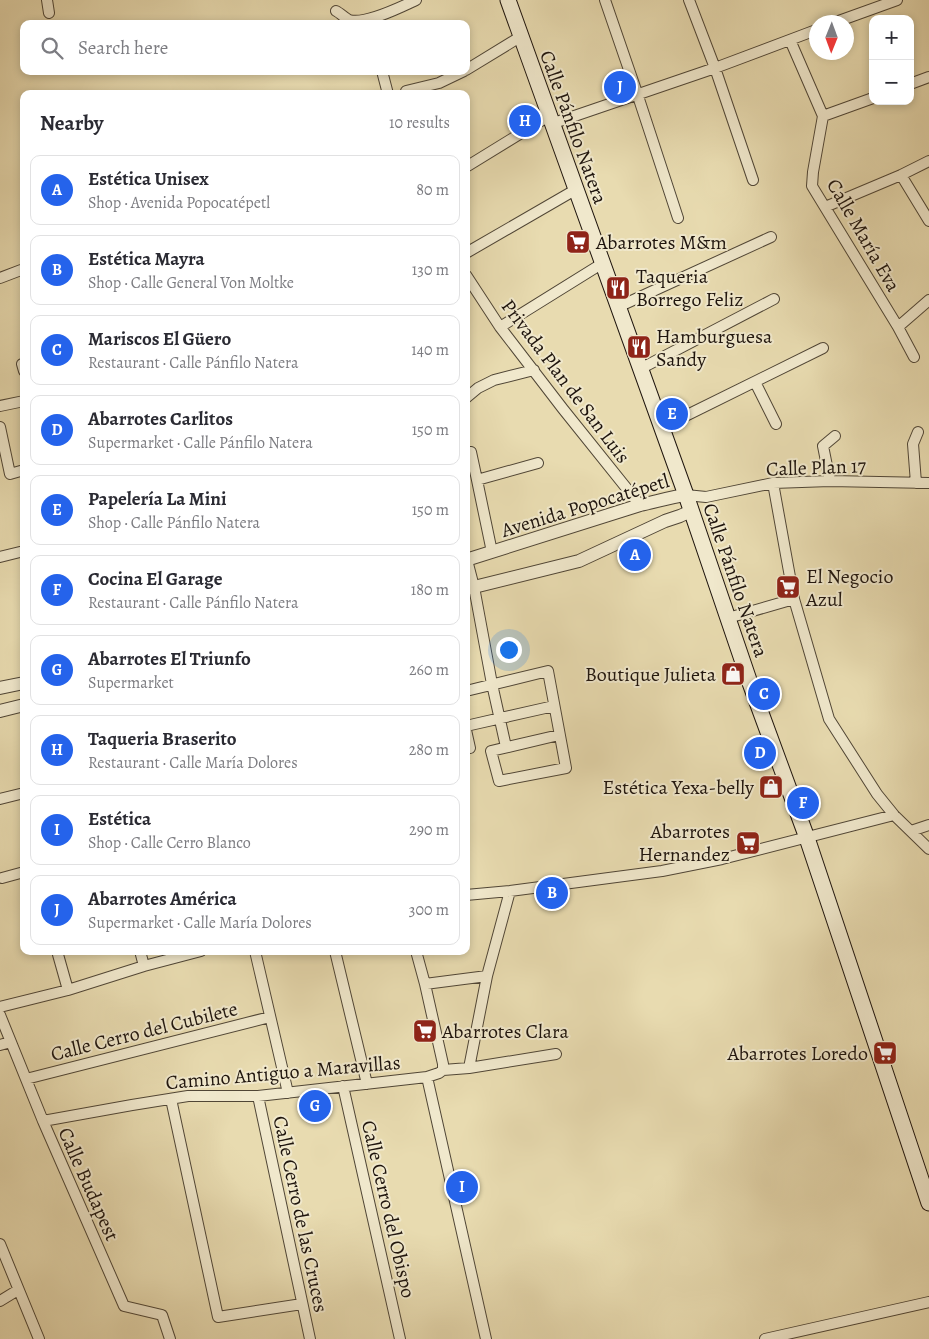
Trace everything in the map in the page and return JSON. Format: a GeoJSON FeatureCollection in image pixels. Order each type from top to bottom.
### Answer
{"type":"FeatureCollection","features":[{"type":"Feature","properties":{"kind":"main road","name":"Calle Pánfilo Natera"},"geometry":{"type":"LineString","coordinates":[[507,1],[603,263],[686,495],[750,683],[807,838],[929,1203]]}},
{"type":"Feature","properties":{"kind":"street"},"geometry":{"type":"LineString","coordinates":[[47,0],[49,13]]}},
{"type":"Feature","properties":{"kind":"street"},"geometry":{"type":"LineString","coordinates":[[372,20],[416,0]]}},
{"type":"Feature","properties":{"kind":"street"},"geometry":{"type":"LineString","coordinates":[[605,0],[638,93],[678,218]]}},
{"type":"Feature","properties":{"kind":"street"},"geometry":{"type":"LineString","coordinates":[[689,0],[715,68],[753,180]]}},
{"type":"Feature","properties":{"kind":"street"},"geometry":{"type":"LineString","coordinates":[[854,16],[897,0]]}},
{"type":"Feature","properties":{"kind":"street"},"geometry":{"type":"LineString","coordinates":[[336,11],[348,20]]}},
{"type":"Feature","properties":{"kind":"street"},"geometry":{"type":"LineString","coordinates":[[470,165],[550,120],[715,68],[809,33]]}},
{"type":"Feature","properties":{"kind":"street"},"geometry":{"type":"LineString","coordinates":[[470,68],[520,37]]}},
{"type":"Feature","properties":{"kind":"street"},"geometry":{"type":"LineString","coordinates":[[790,40],[823,116],[869,99]]}},
{"type":"Feature","properties":{"kind":"street"},"geometry":{"type":"LineString","coordinates":[[383,75],[387,90]]}},
{"type":"Feature","properties":{"kind":"street"},"geometry":{"type":"LineString","coordinates":[[410,90],[439,83],[456,75]]}},
{"type":"Feature","properties":{"kind":"street"},"geometry":{"type":"LineString","coordinates":[[914,83],[929,77]]}},
{"type":"Feature","properties":{"kind":"street","name":"Calle María Eva"},"geometry":{"type":"LineString","coordinates":[[823,116],[812,186],[914,357]]}},
{"type":"Feature","properties":{"kind":"street"},"geometry":{"type":"LineString","coordinates":[[825,207],[929,162]]}},
{"type":"Feature","properties":{"kind":"street"},"geometry":{"type":"LineString","coordinates":[[901,175],[929,221]]}},
{"type":"Feature","properties":{"kind":"street"},"geometry":{"type":"LineString","coordinates":[[470,250],[575,190]]}},
{"type":"Feature","properties":{"kind":"street"},"geometry":{"type":"LineString","coordinates":[[618,307],[771,237]]}},
{"type":"Feature","properties":{"kind":"street"},"geometry":{"type":"LineString","coordinates":[[500,327],[603,263]]}},
{"type":"Feature","properties":{"kind":"street"},"geometry":{"type":"LineString","coordinates":[[0,278],[20,270]]}},
{"type":"Feature","properties":{"kind":"street","name":"Privada Plan de San Luis"},"geometry":{"type":"LineString","coordinates":[[470,282],[500,327],[563,410],[640,505]]}},
{"type":"Feature","properties":{"kind":"street"},"geometry":{"type":"LineString","coordinates":[[640,369],[774,299]]}},
{"type":"Feature","properties":{"kind":"street"},"geometry":{"type":"LineString","coordinates":[[898,328],[929,300]]}},
{"type":"Feature","properties":{"kind":"street"},"geometry":{"type":"LineString","coordinates":[[662,428],[822,348]]}},
{"type":"Feature","properties":{"kind":"street"},"geometry":{"type":"LineString","coordinates":[[470,395],[478,388],[494,380],[534,370]]}},
{"type":"Feature","properties":{"kind":"street"},"geometry":{"type":"LineString","coordinates":[[756,382],[776,424]]}},
{"type":"Feature","properties":{"kind":"street"},"geometry":{"type":"LineString","coordinates":[[0,406],[20,403]]}},
{"type":"Feature","properties":{"kind":"street"},"geometry":{"type":"LineString","coordinates":[[0,427],[10,474],[20,471]]}},
{"type":"Feature","properties":{"kind":"street"},"geometry":{"type":"LineString","coordinates":[[916,483],[913,444],[918,432]]}},
{"type":"Feature","properties":{"kind":"street"},"geometry":{"type":"LineString","coordinates":[[830,481],[823,446],[835,436]]}},
{"type":"Feature","properties":{"kind":"street"},"geometry":{"type":"LineString","coordinates":[[470,452],[492,552]]}},
{"type":"Feature","properties":{"kind":"street"},"geometry":{"type":"LineString","coordinates":[[477,480],[538,462]]}},
{"type":"Feature","properties":{"kind":"street","name":"Calle Plan 17"},"geometry":{"type":"LineString","coordinates":[[686,495],[706,498],[773,483],[830,481],[929,483]]}},
{"type":"Feature","properties":{"kind":"street"},"geometry":{"type":"LineString","coordinates":[[773,483],[794,599],[829,719],[877,794],[894,815],[929,849]]}},
{"type":"Feature","properties":{"kind":"street","name":"Avenida Popocatépetl"},"geometry":{"type":"LineString","coordinates":[[470,559],[640,505],[658,502],[673,496],[686,495]]}},
{"type":"Feature","properties":{"kind":"street","name":"Calle Plan 17"},"geometry":{"type":"LineString","coordinates":[[691,511],[706,498]]}},
{"type":"Feature","properties":{"kind":"street"},"geometry":{"type":"LineString","coordinates":[[658,502],[665,521]]}},
{"type":"Feature","properties":{"kind":"street","name":"Avenida Popocatépetl"},"geometry":{"type":"LineString","coordinates":[[470,588],[579,561],[691,511]]}},
{"type":"Feature","properties":{"kind":"street"},"geometry":{"type":"LineString","coordinates":[[0,557],[20,552]]}},
{"type":"Feature","properties":{"kind":"street"},"geometry":{"type":"LineString","coordinates":[[470,588],[506,747]]}},
{"type":"Feature","properties":{"kind":"street"},"geometry":{"type":"LineString","coordinates":[[728,618],[794,599]]}},
{"type":"Feature","properties":{"kind":"street"},"geometry":{"type":"LineString","coordinates":[[470,690],[548,671],[566,768],[499,781],[491,751],[559,735]]}},
{"type":"Feature","properties":{"kind":"street"},"geometry":{"type":"LineString","coordinates":[[0,688],[20,684]]}},
{"type":"Feature","properties":{"kind":"street"},"geometry":{"type":"LineString","coordinates":[[0,711],[20,706]]}},
{"type":"Feature","properties":{"kind":"street"},"geometry":{"type":"LineString","coordinates":[[470,725],[554,706]]}},
{"type":"Feature","properties":{"kind":"street"},"geometry":{"type":"LineString","coordinates":[[0,799],[20,794]]}},
{"type":"Feature","properties":{"kind":"street"},"geometry":{"type":"LineString","coordinates":[[470,895],[662,871],[722,859],[894,815]]}},
{"type":"Feature","properties":{"kind":"street"},"geometry":{"type":"LineString","coordinates":[[911,831],[929,826]]}},
{"type":"Feature","properties":{"kind":"street"},"geometry":{"type":"LineString","coordinates":[[2,878],[20,873]]}},
{"type":"Feature","properties":{"kind":"street"},"geometry":{"type":"LineString","coordinates":[[469,1068],[487,976],[510,891]]}},
{"type":"Feature","properties":{"kind":"street"},"geometry":{"type":"LineString","coordinates":[[58,955],[68,990]]}},
{"type":"Feature","properties":{"kind":"street"},"geometry":{"type":"LineString","coordinates":[[141,955],[144,966]]}},
{"type":"Feature","properties":{"kind":"street"},"geometry":{"type":"LineString","coordinates":[[0,1007],[68,990],[186,955]]}},
{"type":"Feature","properties":{"kind":"street","name":"Calle Cerro de las Cruces"},"geometry":{"type":"LineString","coordinates":[[256,955],[288,1093]]}},
{"type":"Feature","properties":{"kind":"street"},"geometry":{"type":"LineString","coordinates":[[336,955],[367,1084]]}},
{"type":"Feature","properties":{"kind":"street"},"geometry":{"type":"LineString","coordinates":[[417,955],[443,1070]]}},
{"type":"Feature","properties":{"kind":"street"},"geometry":{"type":"LineString","coordinates":[[425,984],[487,976]]}},
{"type":"Feature","properties":{"kind":"street","name":"Calle Budapest"},"geometry":{"type":"LineString","coordinates":[[0,1015],[43,1121],[124,1306],[162,1315],[170,1339]]}},
{"type":"Feature","properties":{"kind":"street","name":"Calle Cerro del Cubilete"},"geometry":{"type":"LineString","coordinates":[[26,1079],[270,1017]]}},
{"type":"Feature","properties":{"kind":"street"},"geometry":{"type":"LineString","coordinates":[[0,1045],[11,1042]]}},
{"type":"Feature","properties":{"kind":"street","name":"Camino Antiguo a Maravillas"},"geometry":{"type":"LineString","coordinates":[[43,1121],[188,1096],[258,1096],[367,1084],[426,1077],[443,1070],[469,1068],[556,1054]]}},
{"type":"Feature","properties":{"kind":"street"},"geometry":{"type":"LineString","coordinates":[[426,1077],[486,1339]]}},
{"type":"Feature","properties":{"kind":"street","name":"Calle Cerro del Obispo"},"geometry":{"type":"LineString","coordinates":[[344,1086],[400,1339]]}},
{"type":"Feature","properties":{"kind":"street","name":"Calle Cerro de las Cruces"},"geometry":{"type":"LineString","coordinates":[[258,1096],[310,1339]]}},
{"type":"Feature","properties":{"kind":"street"},"geometry":{"type":"LineString","coordinates":[[171,1099],[218,1318],[302,1304]]}},
{"type":"Feature","properties":{"kind":"street"},"geometry":{"type":"LineString","coordinates":[[0,1244],[39,1339]]}},
{"type":"Feature","properties":{"kind":"street"},"geometry":{"type":"LineString","coordinates":[[0,1301],[18,1290]]}},
{"type":"Feature","properties":{"kind":"street"},"geometry":{"type":"LineString","coordinates":[[765,1339],[929,1302]]}},
{"type":"Feature","properties":{"kind":"place","name":"Abarrotes América"},"geometry":{"type":"Point","coordinates":[620,87]}},
{"type":"Feature","properties":{"kind":"place","name":"Taqueria Braserito"},"geometry":{"type":"Point","coordinates":[525,121]}},
{"type":"Feature","properties":{"kind":"place","name":"Abarrotes M&m"},"geometry":{"type":"Point","coordinates":[578,242]}},
{"type":"Feature","properties":{"kind":"place","name":"Taqueria Borrego Feliz"},"geometry":{"type":"Point","coordinates":[618,288]}},
{"type":"Feature","properties":{"kind":"place","name":"Hamburguesa Sandy"},"geometry":{"type":"Point","coordinates":[639,347]}},
{"type":"Feature","properties":{"kind":"place","name":"Papelería La Mini"},"geometry":{"type":"Point","coordinates":[672,414]}},
{"type":"Feature","properties":{"kind":"place","name":"Estética Unisex"},"geometry":{"type":"Point","coordinates":[635,555]}},
{"type":"Feature","properties":{"kind":"place","name":"El Negocio Azul"},"geometry":{"type":"Point","coordinates":[788,587]}},
{"type":"Feature","properties":{"kind":"place","name":"Boutique Julieta"},"geometry":{"type":"Point","coordinates":[733,674]}},
{"type":"Feature","properties":{"kind":"place","name":"Mariscos El Güero"},"geometry":{"type":"Point","coordinates":[764,694]}},
{"type":"Feature","properties":{"kind":"place","name":"Abarrotes Carlitos"},"geometry":{"type":"Point","coordinates":[760,753]}},
{"type":"Feature","properties":{"kind":"place","name":"Estética Yexa-belly"},"geometry":{"type":"Point","coordinates":[771,787]}},
{"type":"Feature","properties":{"kind":"place","name":"Cocina El Garage"},"geometry":{"type":"Point","coordinates":[803,803]}},
{"type":"Feature","properties":{"kind":"place","name":"Abarrotes Hernandez"},"geometry":{"type":"Point","coordinates":[748,843]}},
{"type":"Feature","properties":{"kind":"place","name":"Estética Mayra"},"geometry":{"type":"Point","coordinates":[552,893]}},
{"type":"Feature","properties":{"kind":"place","name":"Abarrotes Clara"},"geometry":{"type":"Point","coordinates":[425,1031]}},
{"type":"Feature","properties":{"kind":"place","name":"Abarrotes Loredo"},"geometry":{"type":"Point","coordinates":[885,1053]}},
{"type":"Feature","properties":{"kind":"place","name":"Abarrotes El Triunfo"},"geometry":{"type":"Point","coordinates":[315,1106]}},
{"type":"Feature","properties":{"kind":"place","name":"Estética"},"geometry":{"type":"Point","coordinates":[462,1187]}}]}
